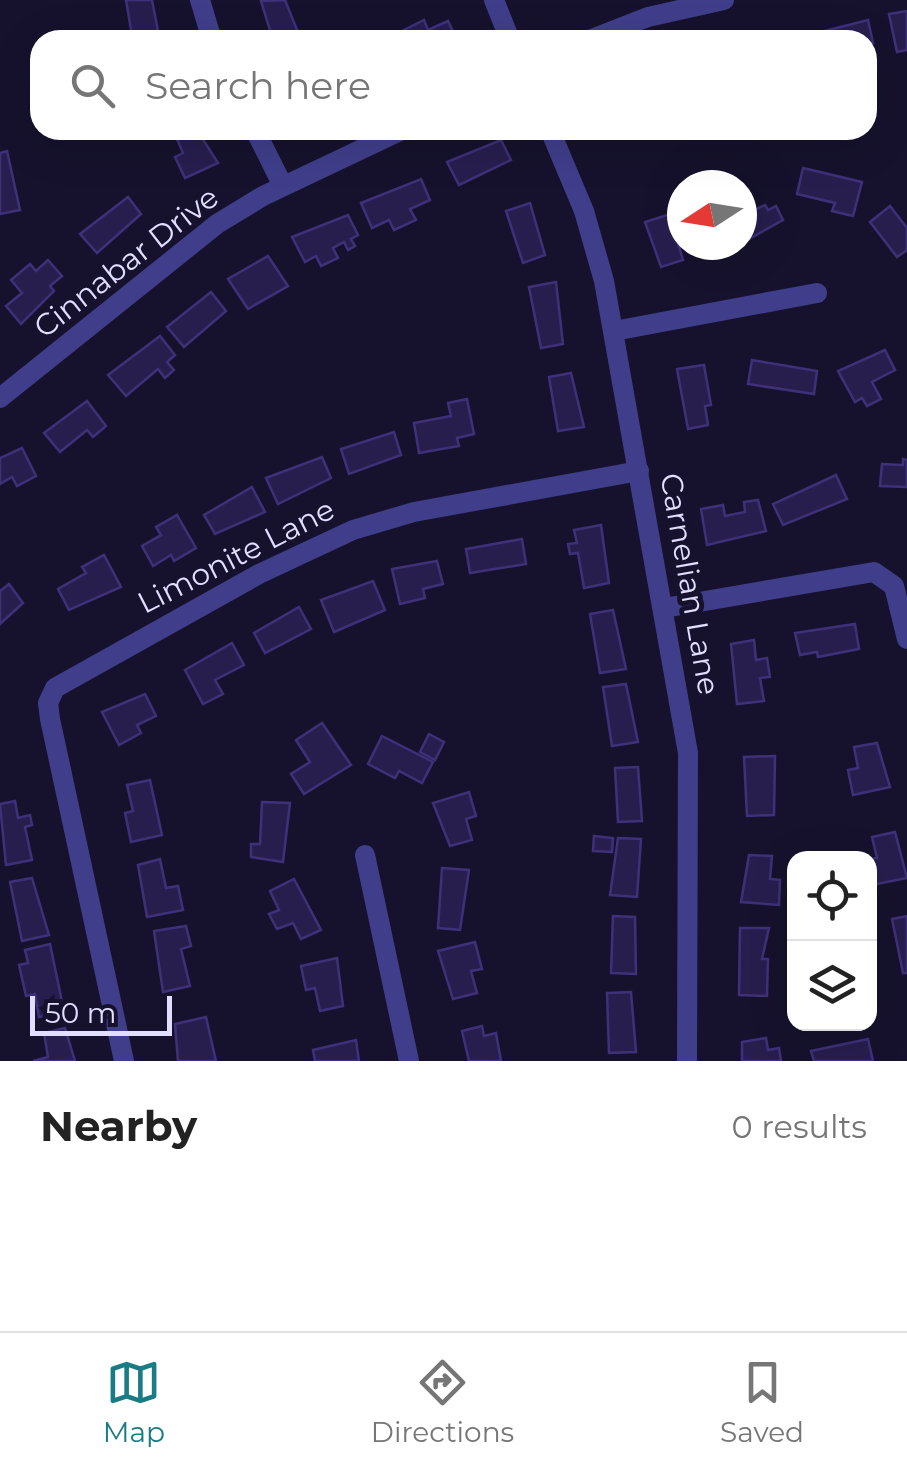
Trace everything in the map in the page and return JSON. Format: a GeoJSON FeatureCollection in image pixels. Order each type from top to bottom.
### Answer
{"type":"FeatureCollection","features":[{"type":"Feature","properties":{"kind":"street"},"geometry":{"type":"LineString","coordinates":[[200,0],[209,30]]}},
{"type":"Feature","properties":{"kind":"street"},"geometry":{"type":"LineString","coordinates":[[494,0],[506,30]]}},
{"type":"Feature","properties":{"kind":"street"},"geometry":{"type":"LineString","coordinates":[[615,30],[648,17],[724,0]]}},
{"type":"Feature","properties":{"kind":"street"},"geometry":{"type":"LineString","coordinates":[[261,140],[283,186]]}},
{"type":"Feature","properties":{"kind":"street","name":"Cinnabar Drive"},"geometry":{"type":"LineString","coordinates":[[0,398],[196,238],[283,186],[381,140]]}},
{"type":"Feature","properties":{"kind":"street","name":"Carnelian Lane"},"geometry":{"type":"LineString","coordinates":[[554,140],[591,233],[614,331],[664,608],[690,780],[684,990],[687,1061]]}},
{"type":"Feature","properties":{"kind":"street"},"geometry":{"type":"LineString","coordinates":[[614,331],[818,293]]}},
{"type":"Feature","properties":{"kind":"street","name":"Limonite Lane"},"geometry":{"type":"LineString","coordinates":[[124,1061],[54,738],[50,694],[68,677],[200,605],[353,530],[448,504],[639,471]]}},
{"type":"Feature","properties":{"kind":"street"},"geometry":{"type":"LineString","coordinates":[[664,608],[858,573],[886,576],[894,586],[907,639]]}},
{"type":"Feature","properties":{"kind":"street"},"geometry":{"type":"LineString","coordinates":[[365,855],[409,1061]]}},
{"type":"Feature","properties":{"kind":"building"},"geometry":{"type":"Polygon","coordinates":[[[126,0],[152,0],[158,30],[131,30],[126,0]]]}},
{"type":"Feature","properties":{"kind":"building"},"geometry":{"type":"Polygon","coordinates":[[[285,0],[297,30],[270,30],[261,1],[285,0]]]}},
{"type":"Feature","properties":{"kind":"building"},"geometry":{"type":"Polygon","coordinates":[[[907,11],[907,50],[897,52],[889,14],[907,11]]]}},
{"type":"Feature","properties":{"kind":"building"},"geometry":{"type":"Polygon","coordinates":[[[424,20],[428,30],[404,30],[424,20]]]}},
{"type":"Feature","properties":{"kind":"building"},"geometry":{"type":"Polygon","coordinates":[[[868,20],[870,30],[829,30],[868,20]]]}},
{"type":"Feature","properties":{"kind":"building"},"geometry":{"type":"Polygon","coordinates":[[[448,21],[452,30],[428,30],[448,21]]]}},
{"type":"Feature","properties":{"kind":"building"},"geometry":{"type":"Polygon","coordinates":[[[177,140],[203,140],[218,163],[185,178],[175,157],[183,153],[177,140]]]}},
{"type":"Feature","properties":{"kind":"building"},"geometry":{"type":"Polygon","coordinates":[[[501,140],[511,160],[459,185],[447,162],[501,140]]]}},
{"type":"Feature","properties":{"kind":"building"},"geometry":{"type":"Polygon","coordinates":[[[7,151],[20,210],[0,214],[0,153],[7,151]]]}},
{"type":"Feature","properties":{"kind":"building"},"geometry":{"type":"Polygon","coordinates":[[[803,168],[862,182],[853,216],[832,211],[835,203],[797,194],[803,168]]]}},
{"type":"Feature","properties":{"kind":"building"},"geometry":{"type":"Polygon","coordinates":[[[421,179],[430,200],[410,209],[416,220],[394,230],[389,220],[372,228],[361,203],[421,179]]]}},
{"type":"Feature","properties":{"kind":"building"},"geometry":{"type":"Polygon","coordinates":[[[128,197],[141,214],[97,253],[80,234],[128,197]]]}},
{"type":"Feature","properties":{"kind":"building"},"geometry":{"type":"Polygon","coordinates":[[[530,203],[545,255],[523,263],[506,211],[530,203]]]}},
{"type":"Feature","properties":{"kind":"building"},"geometry":{"type":"Polygon","coordinates":[[[776,206],[783,220],[757,235],[757,209],[776,206]]]}},
{"type":"Feature","properties":{"kind":"building"},"geometry":{"type":"Polygon","coordinates":[[[890,206],[907,228],[907,250],[897,257],[870,222],[890,206]]]}},
{"type":"Feature","properties":{"kind":"building"},"geometry":{"type":"Polygon","coordinates":[[[348,215],[358,235],[351,239],[355,246],[348,250],[344,242],[333,248],[338,258],[321,266],[316,256],[305,262],[292,237],[348,215]]]}},
{"type":"Feature","properties":{"kind":"building"},"geometry":{"type":"Polygon","coordinates":[[[667,215],[667,260],[683,260],[661,267],[645,222],[667,215]]]}},
{"type":"Feature","properties":{"kind":"building"},"geometry":{"type":"Polygon","coordinates":[[[268,256],[288,286],[248,309],[228,279],[268,256]]]}},
{"type":"Feature","properties":{"kind":"building"},"geometry":{"type":"Polygon","coordinates":[[[48,260],[62,276],[50,286],[54,291],[21,324],[6,306],[22,293],[11,280],[30,264],[36,271],[48,260]]]}},
{"type":"Feature","properties":{"kind":"building"},"geometry":{"type":"Polygon","coordinates":[[[556,282],[563,344],[541,348],[529,287],[556,282]]]}},
{"type":"Feature","properties":{"kind":"building"},"geometry":{"type":"Polygon","coordinates":[[[211,292],[226,311],[184,347],[167,327],[211,292]]]}},
{"type":"Feature","properties":{"kind":"building"},"geometry":{"type":"Polygon","coordinates":[[[160,336],[175,355],[167,362],[174,370],[165,378],[158,369],[126,396],[108,375],[160,336]]]}},
{"type":"Feature","properties":{"kind":"building"},"geometry":{"type":"Polygon","coordinates":[[[885,350],[895,370],[872,382],[881,399],[867,406],[862,398],[855,402],[838,371],[885,350]]]}},
{"type":"Feature","properties":{"kind":"building"},"geometry":{"type":"Polygon","coordinates":[[[752,360],[817,371],[814,394],[748,384],[752,360]]]}},
{"type":"Feature","properties":{"kind":"building"},"geometry":{"type":"Polygon","coordinates":[[[704,365],[711,405],[705,406],[708,425],[688,429],[677,369],[704,365]]]}},
{"type":"Feature","properties":{"kind":"building"},"geometry":{"type":"Polygon","coordinates":[[[571,373],[584,427],[558,431],[549,377],[571,373]]]}},
{"type":"Feature","properties":{"kind":"building"},"geometry":{"type":"Polygon","coordinates":[[[467,399],[474,434],[457,438],[459,446],[419,453],[414,423],[451,416],[448,403],[467,399]]]}},
{"type":"Feature","properties":{"kind":"building"},"geometry":{"type":"Polygon","coordinates":[[[87,401],[106,426],[93,437],[87,430],[60,452],[44,433],[87,401]]]}},
{"type":"Feature","properties":{"kind":"building"},"geometry":{"type":"Polygon","coordinates":[[[394,432],[401,455],[349,474],[341,449],[394,432]]]}},
{"type":"Feature","properties":{"kind":"building"},"geometry":{"type":"Polygon","coordinates":[[[22,448],[36,476],[17,486],[12,477],[0,484],[0,458],[22,448]]]}},
{"type":"Feature","properties":{"kind":"building"},"geometry":{"type":"Polygon","coordinates":[[[322,457],[331,478],[278,504],[266,478],[322,457]]]}},
{"type":"Feature","properties":{"kind":"building"},"geometry":{"type":"Polygon","coordinates":[[[903,459],[907,460],[907,487],[880,486],[882,464],[903,465],[903,459]]]}},
{"type":"Feature","properties":{"kind":"building"},"geometry":{"type":"Polygon","coordinates":[[[836,475],[847,499],[783,525],[773,504],[836,475]]]}},
{"type":"Feature","properties":{"kind":"building"},"geometry":{"type":"Polygon","coordinates":[[[252,487],[265,512],[215,534],[204,515],[252,487]]]}},
{"type":"Feature","properties":{"kind":"building"},"geometry":{"type":"Polygon","coordinates":[[[758,500],[766,531],[707,545],[701,509],[723,505],[725,516],[745,512],[744,502],[758,500]]]}},
{"type":"Feature","properties":{"kind":"building"},"geometry":{"type":"Polygon","coordinates":[[[177,515],[196,548],[174,561],[171,555],[153,566],[142,546],[161,535],[156,527],[177,515]]]}},
{"type":"Feature","properties":{"kind":"building"},"geometry":{"type":"Polygon","coordinates":[[[601,525],[609,583],[584,588],[578,553],[570,554],[568,544],[577,543],[574,530],[601,525]]]}},
{"type":"Feature","properties":{"kind":"building"},"geometry":{"type":"Polygon","coordinates":[[[522,539],[526,564],[470,573],[466,549],[522,539]]]}},
{"type":"Feature","properties":{"kind":"building"},"geometry":{"type":"Polygon","coordinates":[[[104,555],[121,587],[69,610],[58,589],[86,573],[82,567],[104,555]]]}},
{"type":"Feature","properties":{"kind":"building"},"geometry":{"type":"Polygon","coordinates":[[[437,561],[443,584],[423,589],[425,598],[400,604],[392,569],[437,561]]]}},
{"type":"Feature","properties":{"kind":"building"},"geometry":{"type":"Polygon","coordinates":[[[373,581],[385,610],[334,632],[321,600],[373,581]]]}},
{"type":"Feature","properties":{"kind":"building"},"geometry":{"type":"Polygon","coordinates":[[[9,584],[23,603],[0,624],[0,591],[9,584]]]}},
{"type":"Feature","properties":{"kind":"building"},"geometry":{"type":"Polygon","coordinates":[[[299,607],[311,629],[265,653],[254,633],[299,607]]]}},
{"type":"Feature","properties":{"kind":"building"},"geometry":{"type":"Polygon","coordinates":[[[613,610],[626,669],[600,673],[590,614],[613,610]]]}},
{"type":"Feature","properties":{"kind":"building"},"geometry":{"type":"Polygon","coordinates":[[[855,624],[859,649],[818,657],[817,652],[800,655],[795,633],[855,624]]]}},
{"type":"Feature","properties":{"kind":"building"},"geometry":{"type":"Polygon","coordinates":[[[754,640],[756,660],[767,658],[770,677],[760,678],[764,701],[737,704],[731,644],[754,640]]]}},
{"type":"Feature","properties":{"kind":"building"},"geometry":{"type":"Polygon","coordinates":[[[232,643],[244,665],[215,680],[223,694],[203,704],[185,670],[232,643]]]}},
{"type":"Feature","properties":{"kind":"building"},"geometry":{"type":"Polygon","coordinates":[[[626,684],[638,742],[612,746],[603,687],[626,684]]]}},
{"type":"Feature","properties":{"kind":"building"},"geometry":{"type":"Polygon","coordinates":[[[145,694],[156,716],[137,725],[141,733],[119,745],[102,712],[145,694]]]}},
{"type":"Feature","properties":{"kind":"building"},"geometry":{"type":"Polygon","coordinates":[[[322,723],[351,765],[304,794],[291,774],[310,762],[296,740],[322,723]]]}},
{"type":"Feature","properties":{"kind":"building"},"geometry":{"type":"Polygon","coordinates":[[[429,734],[444,742],[435,760],[420,752],[429,734]]]}},
{"type":"Feature","properties":{"kind":"building"},"geometry":{"type":"Polygon","coordinates":[[[382,736],[433,762],[422,783],[399,771],[395,778],[368,764],[382,736]]]}},
{"type":"Feature","properties":{"kind":"building"},"geometry":{"type":"Polygon","coordinates":[[[877,743],[890,787],[853,795],[848,770],[858,768],[854,747],[877,743]]]}},
{"type":"Feature","properties":{"kind":"building"},"geometry":{"type":"Polygon","coordinates":[[[775,756],[774,815],[747,816],[744,757],[775,756]]]}},
{"type":"Feature","properties":{"kind":"building"},"geometry":{"type":"Polygon","coordinates":[[[638,767],[642,821],[618,822],[615,768],[638,767]]]}},
{"type":"Feature","properties":{"kind":"building"},"geometry":{"type":"Polygon","coordinates":[[[150,780],[162,835],[131,842],[125,813],[133,811],[127,785],[150,780]]]}},
{"type":"Feature","properties":{"kind":"building"},"geometry":{"type":"Polygon","coordinates":[[[469,792],[476,816],[466,819],[472,840],[450,846],[433,803],[469,792]]]}},
{"type":"Feature","properties":{"kind":"building"},"geometry":{"type":"Polygon","coordinates":[[[15,801],[18,818],[30,815],[32,825],[25,827],[32,860],[6,865],[0,804],[15,801]]]}},
{"type":"Feature","properties":{"kind":"building"},"geometry":{"type":"Polygon","coordinates":[[[262,802],[290,803],[283,862],[251,857],[251,844],[260,844],[262,802]]]}},
{"type":"Feature","properties":{"kind":"building"},"geometry":{"type":"Polygon","coordinates":[[[895,832],[907,878],[877,884],[877,851],[872,837],[895,832]]]}},
{"type":"Feature","properties":{"kind":"building"},"geometry":{"type":"Polygon","coordinates":[[[594,836],[613,838],[612,852],[593,851],[594,836]]]}},
{"type":"Feature","properties":{"kind":"building"},"geometry":{"type":"Polygon","coordinates":[[[618,838],[641,839],[637,897],[610,895],[618,838]]]}},
{"type":"Feature","properties":{"kind":"building"},"geometry":{"type":"Polygon","coordinates":[[[749,855],[772,856],[770,879],[780,880],[779,905],[741,902],[749,855]]]}},
{"type":"Feature","properties":{"kind":"building"},"geometry":{"type":"Polygon","coordinates":[[[160,859],[166,888],[178,886],[183,910],[147,917],[138,865],[160,859]]]}},
{"type":"Feature","properties":{"kind":"building"},"geometry":{"type":"Polygon","coordinates":[[[442,868],[469,870],[460,930],[438,928],[442,868]]]}},
{"type":"Feature","properties":{"kind":"building"},"geometry":{"type":"Polygon","coordinates":[[[32,878],[49,935],[22,941],[10,882],[32,878]]]}},
{"type":"Feature","properties":{"kind":"building"},"geometry":{"type":"Polygon","coordinates":[[[294,879],[321,930],[301,939],[293,923],[277,929],[269,914],[279,910],[270,891],[294,879]]]}},
{"type":"Feature","properties":{"kind":"building"},"geometry":{"type":"Polygon","coordinates":[[[613,916],[635,917],[636,974],[611,973],[613,916]]]}},
{"type":"Feature","properties":{"kind":"building"},"geometry":{"type":"Polygon","coordinates":[[[907,916],[907,973],[903,973],[892,919],[907,916]]]}},
{"type":"Feature","properties":{"kind":"building"},"geometry":{"type":"Polygon","coordinates":[[[186,926],[191,946],[181,949],[190,986],[163,992],[154,931],[186,926]]]}},
{"type":"Feature","properties":{"kind":"building"},"geometry":{"type":"Polygon","coordinates":[[[740,928],[769,928],[762,959],[768,959],[767,996],[739,995],[740,928]]]}},
{"type":"Feature","properties":{"kind":"building"},"geometry":{"type":"Polygon","coordinates":[[[475,942],[482,969],[471,971],[477,993],[453,999],[438,951],[475,942]]]}},
{"type":"Feature","properties":{"kind":"building"},"geometry":{"type":"Polygon","coordinates":[[[50,944],[64,1011],[39,1017],[35,994],[26,996],[19,965],[28,963],[25,950],[50,944]]]}},
{"type":"Feature","properties":{"kind":"building"},"geometry":{"type":"Polygon","coordinates":[[[337,958],[343,1006],[320,1011],[315,988],[306,990],[301,966],[337,958]]]}},
{"type":"Feature","properties":{"kind":"building"},"geometry":{"type":"Polygon","coordinates":[[[631,992],[636,1052],[609,1053],[607,993],[631,992]]]}},
{"type":"Feature","properties":{"kind":"building"},"geometry":{"type":"Polygon","coordinates":[[[206,1017],[216,1061],[178,1061],[175,1024],[206,1017]]]}},
{"type":"Feature","properties":{"kind":"building"},"geometry":{"type":"Polygon","coordinates":[[[482,1026],[484,1036],[496,1033],[501,1061],[469,1061],[462,1031],[482,1026]]]}},
{"type":"Feature","properties":{"kind":"building"},"geometry":{"type":"Polygon","coordinates":[[[65,1028],[75,1061],[33,1061],[48,1057],[44,1033],[65,1028]]]}},
{"type":"Feature","properties":{"kind":"building"},"geometry":{"type":"Polygon","coordinates":[[[766,1038],[768,1050],[779,1048],[781,1061],[742,1061],[742,1042],[766,1038]]]}},
{"type":"Feature","properties":{"kind":"building"},"geometry":{"type":"Polygon","coordinates":[[[868,1039],[873,1061],[814,1061],[811,1051],[868,1039]]]}},
{"type":"Feature","properties":{"kind":"building"},"geometry":{"type":"Polygon","coordinates":[[[356,1040],[359,1061],[315,1061],[313,1050],[356,1040]]]}}]}
